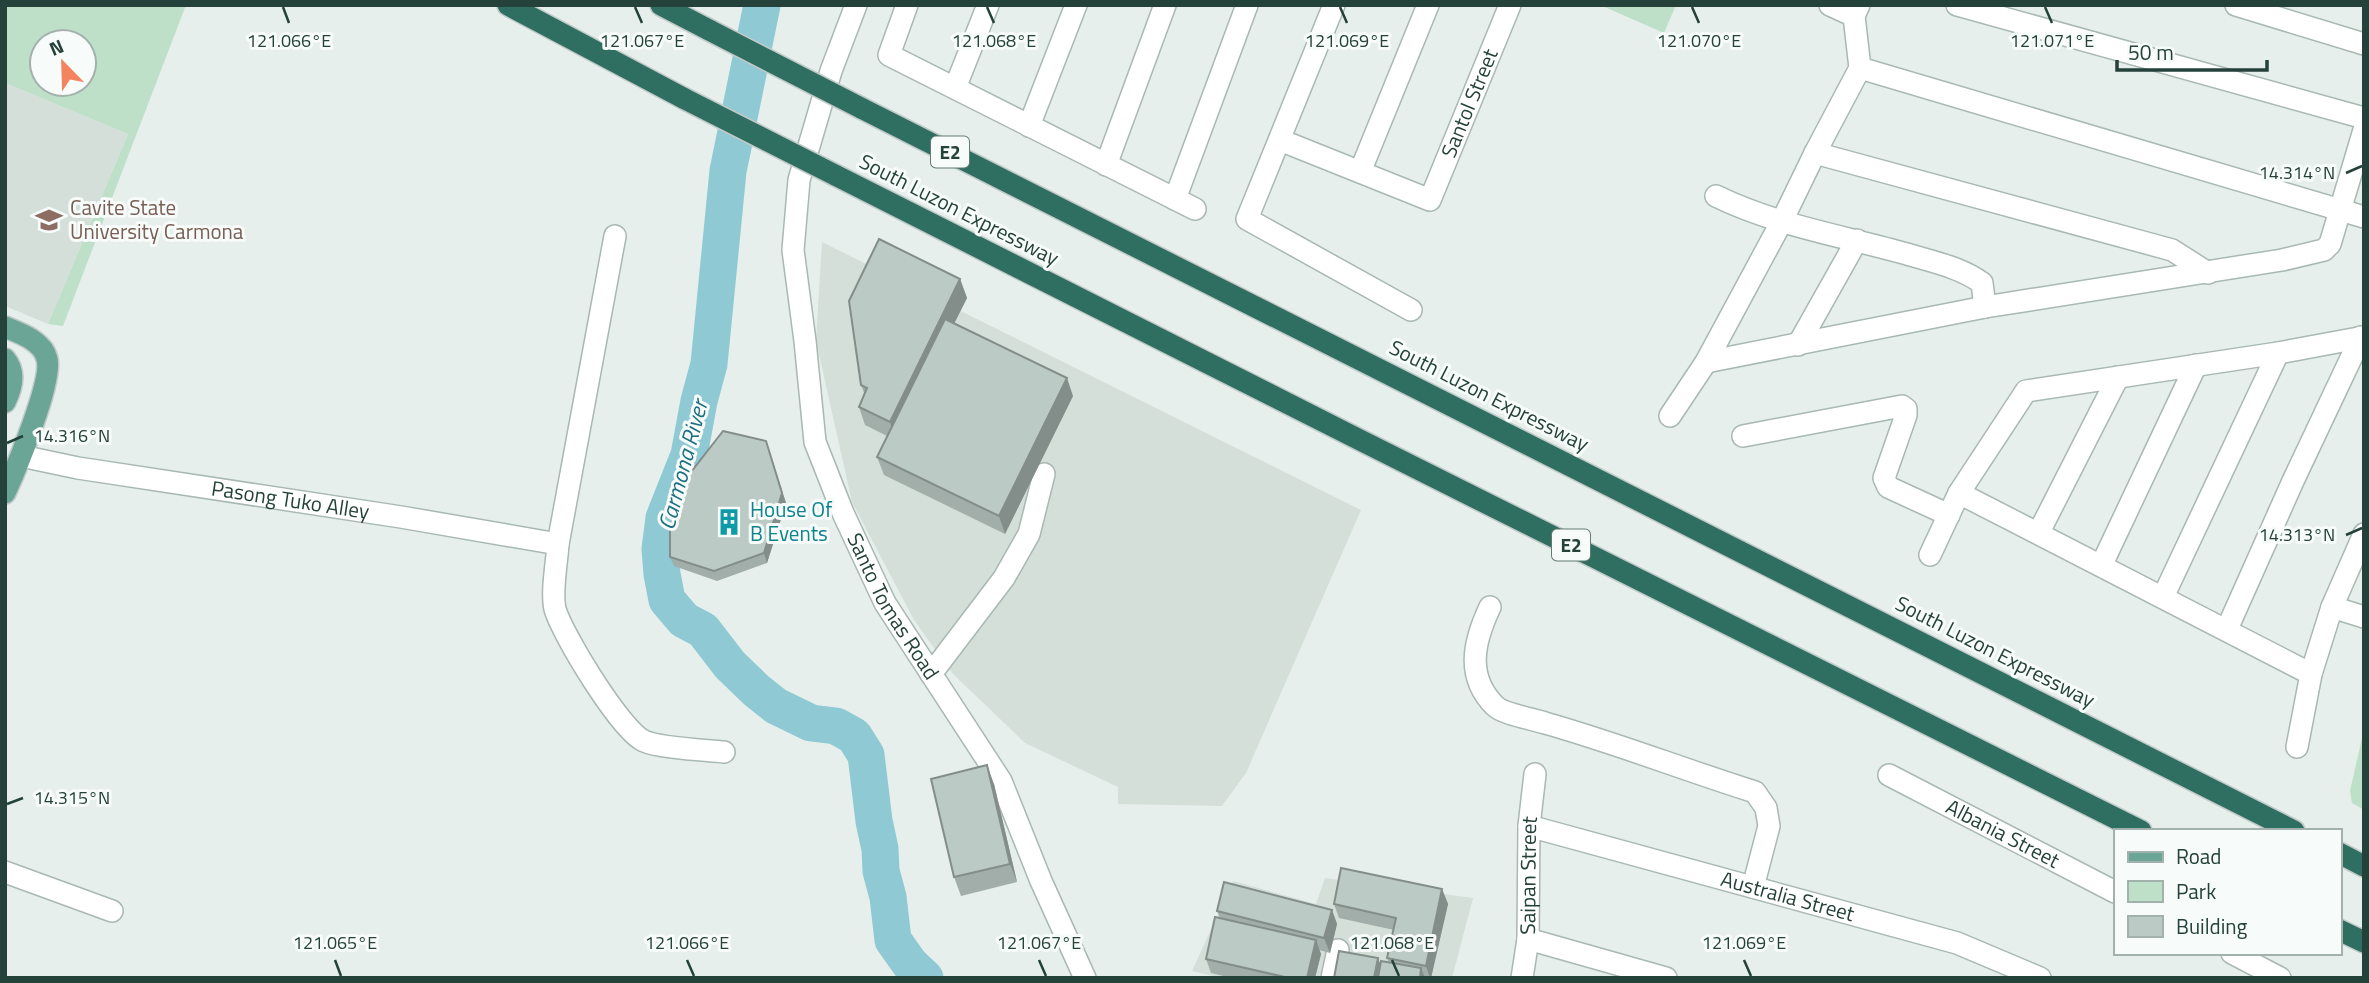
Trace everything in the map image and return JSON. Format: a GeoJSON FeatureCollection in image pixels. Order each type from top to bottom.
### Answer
{"type":"FeatureCollection","features":[{"type":"Feature","properties":{"kind":"highway","name":"South Luzon Expressway"},"geometry":{"type":"LineString","coordinates":[[508,5],[835,175],[2137,829]]}},
{"type":"Feature","properties":{"kind":"highway","name":"South Luzon Expressway"},"geometry":{"type":"LineString","coordinates":[[661,5],[2290,829]]}},
{"type":"Feature","properties":{"kind":"highway"},"geometry":{"type":"LineString","coordinates":[[2341,852],[2364,856]]}},
{"type":"Feature","properties":{"kind":"highway"},"geometry":{"type":"LineString","coordinates":[[2341,853],[2364,866]]}},
{"type":"Feature","properties":{"kind":"highway"},"geometry":{"type":"LineString","coordinates":[[2341,931],[2364,942]]}},
{"type":"Feature","properties":{"kind":"main road"},"geometry":{"type":"LineString","coordinates":[[5,327],[37,344],[47,358],[47,377],[22,456],[5,493]]}},
{"type":"Feature","properties":{"kind":"main road"},"geometry":{"type":"LineString","coordinates":[[5,359],[12,369],[12,380],[5,402]]}},
{"type":"Feature","properties":{"kind":"street","name":"Santo Tomas Road"},"geometry":{"type":"LineString","coordinates":[[856,5],[831,71],[799,180],[793,250],[815,442],[843,513],[885,603],[1001,781],[1041,881],[1085,978]]}},
{"type":"Feature","properties":{"kind":"street"},"geometry":{"type":"LineString","coordinates":[[907,5],[889,55],[1195,209]]}},
{"type":"Feature","properties":{"kind":"street"},"geometry":{"type":"LineString","coordinates":[[955,88],[988,5]]}},
{"type":"Feature","properties":{"kind":"street"},"geometry":{"type":"LineString","coordinates":[[1029,126],[1076,5]]}},
{"type":"Feature","properties":{"kind":"street"},"geometry":{"type":"LineString","coordinates":[[1107,164],[1165,5]]}},
{"type":"Feature","properties":{"kind":"street"},"geometry":{"type":"LineString","coordinates":[[1175,199],[1247,5]]}},
{"type":"Feature","properties":{"kind":"street"},"geometry":{"type":"LineString","coordinates":[[1334,5],[1247,219],[1411,310]]}},
{"type":"Feature","properties":{"kind":"street"},"geometry":{"type":"LineString","coordinates":[[1279,139],[1360,172],[1428,5]]}},
{"type":"Feature","properties":{"kind":"street","name":"Santol Street"},"geometry":{"type":"LineString","coordinates":[[1360,172],[1430,200],[1510,5]]}},
{"type":"Feature","properties":{"kind":"street"},"geometry":{"type":"LineString","coordinates":[[1670,416],[1706,362],[1860,68],[1857,10],[1830,5]]}},
{"type":"Feature","properties":{"kind":"street"},"geometry":{"type":"LineString","coordinates":[[1957,5],[2364,118]]}},
{"type":"Feature","properties":{"kind":"street"},"geometry":{"type":"LineString","coordinates":[[2236,5],[2364,44]]}},
{"type":"Feature","properties":{"kind":"street"},"geometry":{"type":"LineString","coordinates":[[1860,68],[2364,217]]}},
{"type":"Feature","properties":{"kind":"street"},"geometry":{"type":"LineString","coordinates":[[1706,362],[1985,307],[2208,273],[2324,250],[2330,244],[2364,130]]}},
{"type":"Feature","properties":{"kind":"street"},"geometry":{"type":"LineString","coordinates":[[1815,153],[2172,250],[2208,273]]}},
{"type":"Feature","properties":{"kind":"street"},"geometry":{"type":"LineString","coordinates":[[1716,195],[1758,215],[1857,240],[1972,275],[1983,283],[1985,307]]}},
{"type":"Feature","properties":{"kind":"street"},"geometry":{"type":"LineString","coordinates":[[615,236],[558,544],[555,607],[578,658],[630,731],[646,742],[724,752]]}},
{"type":"Feature","properties":{"kind":"street"},"geometry":{"type":"LineString","coordinates":[[1798,345],[1857,240]]}},
{"type":"Feature","properties":{"kind":"street"},"geometry":{"type":"LineString","coordinates":[[1930,555],[1959,493],[2026,391],[2278,353],[2362,337]]}},
{"type":"Feature","properties":{"kind":"street"},"geometry":{"type":"LineString","coordinates":[[2227,629],[2293,481],[2362,337]]}},
{"type":"Feature","properties":{"kind":"street"},"geometry":{"type":"LineString","coordinates":[[2163,597],[2278,353]]}},
{"type":"Feature","properties":{"kind":"street"},"geometry":{"type":"LineString","coordinates":[[2102,564],[2196,365]]}},
{"type":"Feature","properties":{"kind":"street"},"geometry":{"type":"LineString","coordinates":[[2039,532],[2118,377]]}},
{"type":"Feature","properties":{"kind":"street"},"geometry":{"type":"LineString","coordinates":[[1743,436],[1902,406],[1906,409],[1906,415],[1884,478],[1888,487],[1949,515]]}},
{"type":"Feature","properties":{"kind":"street","name":"Pasong Tuko Alley"},"geometry":{"type":"LineString","coordinates":[[22,456],[78,468],[401,517],[558,544]]}},
{"type":"Feature","properties":{"kind":"street"},"geometry":{"type":"LineString","coordinates":[[931,674],[1004,578],[1029,534],[1044,474]]}},
{"type":"Feature","properties":{"kind":"street"},"geometry":{"type":"LineString","coordinates":[[1959,493],[2102,564],[2311,674]]}},
{"type":"Feature","properties":{"kind":"street"},"geometry":{"type":"LineString","coordinates":[[2297,747],[2311,674],[2332,607],[2364,534]]}},
{"type":"Feature","properties":{"kind":"street"},"geometry":{"type":"LineString","coordinates":[[1490,607],[1479,630],[1473,665],[1485,695],[1497,709],[1755,792],[1766,808],[1769,826],[1753,887]]}},
{"type":"Feature","properties":{"kind":"street"},"geometry":{"type":"LineString","coordinates":[[2332,607],[2364,617]]}},
{"type":"Feature","properties":{"kind":"street","name":"Saipan Street"},"geometry":{"type":"LineString","coordinates":[[1522,978],[1528,939],[1530,827],[1535,774]]}},
{"type":"Feature","properties":{"kind":"street","name":"Albania Street"},"geometry":{"type":"LineString","coordinates":[[1889,775],[2114,891]]}},
{"type":"Feature","properties":{"kind":"street","name":"Australia Street"},"geometry":{"type":"LineString","coordinates":[[1530,827],[1957,943],[2040,978]]}},
{"type":"Feature","properties":{"kind":"street"},"geometry":{"type":"LineString","coordinates":[[5,872],[112,911]]}},
{"type":"Feature","properties":{"kind":"street"},"geometry":{"type":"LineString","coordinates":[[1528,939],[1666,978]]}},
{"type":"Feature","properties":{"kind":"street"},"geometry":{"type":"LineString","coordinates":[[1332,978],[1338,950]]}},
{"type":"Feature","properties":{"kind":"street"},"geometry":{"type":"LineString","coordinates":[[2236,955],[2280,978]]}},
{"type":"Feature","properties":{"kind":"shaded area","name":"Cavite State University Carmona"},"geometry":{"type":"Polygon","coordinates":[[[5,83],[28,93],[28,98],[41,98],[128,134],[48,324],[5,306],[5,83]]]}},
{"type":"Feature","properties":{"kind":"shaded area"},"geometry":{"type":"Polygon","coordinates":[[[822,242],[1361,510],[1246,773],[1222,806],[1118,804],[1118,787],[1025,743],[952,673],[914,620],[852,502],[816,341],[822,242]]]}},
{"type":"Feature","properties":{"kind":"shaded area"},"geometry":{"type":"Polygon","coordinates":[[[1325,878],[1473,898],[1452,978],[1222,978],[1192,971],[1233,881],[1316,904],[1325,878]]]}},
{"type":"Feature","properties":{"kind":"green space"},"geometry":{"type":"Polygon","coordinates":[[[5,5],[186,5],[63,326],[48,324],[128,134],[41,98],[98,98],[98,28],[28,28],[28,93],[5,83],[5,5]]]}},
{"type":"Feature","properties":{"kind":"green space"},"geometry":{"type":"Polygon","coordinates":[[[1600,5],[1676,5],[1664,33],[1600,5]]]}},
{"type":"Feature","properties":{"kind":"green space"},"geometry":{"type":"Polygon","coordinates":[[[2364,729],[2364,810],[2352,803],[2350,791],[2364,729]]]}},
{"type":"Feature","properties":{"kind":"building"},"geometry":{"type":"Polygon","coordinates":[[[879,239],[960,279],[890,422],[859,407],[867,388],[861,385],[849,301],[879,239]]]}},
{"type":"Feature","properties":{"kind":"building"},"geometry":{"type":"Polygon","coordinates":[[[945,319],[1067,378],[999,516],[877,457],[945,319]]]}},
{"type":"Feature","properties":{"kind":"building","name":"House Of B Events"},"geometry":{"type":"Polygon","coordinates":[[[723,431],[766,441],[782,493],[764,553],[714,571],[670,557],[670,531],[681,485],[723,431]]]}},
{"type":"Feature","properties":{"kind":"building"},"geometry":{"type":"Polygon","coordinates":[[[987,765],[1010,864],[954,877],[931,779],[987,765]]]}},
{"type":"Feature","properties":{"kind":"building"},"geometry":{"type":"Polygon","coordinates":[[[1341,868],[1442,889],[1426,966],[1387,958],[1396,918],[1334,904],[1341,868]]]}},
{"type":"Feature","properties":{"kind":"building"},"geometry":{"type":"Polygon","coordinates":[[[1224,882],[1332,910],[1324,938],[1217,911],[1224,882]]]}},
{"type":"Feature","properties":{"kind":"building"},"geometry":{"type":"Polygon","coordinates":[[[1215,917],[1316,940],[1307,978],[1289,978],[1206,959],[1215,917]]]}},
{"type":"Feature","properties":{"kind":"building"},"geometry":{"type":"Polygon","coordinates":[[[1339,951],[1378,958],[1374,978],[1334,978],[1339,951]]]}},
{"type":"Feature","properties":{"kind":"building"},"geometry":{"type":"Polygon","coordinates":[[[1381,961],[1421,968],[1420,978],[1378,978],[1381,961]]]}},
{"type":"Feature","properties":{"kind":"waterway","name":"Carmona River"},"geometry":{"type":"LineString","coordinates":[[762,5],[728,171],[709,364],[689,455],[664,518],[660,549],[662,574],[667,600],[684,620],[703,630],[730,665],[757,691],[776,706],[811,723],[836,726],[854,736],[866,755],[893,940],[910,964],[925,978]]}},
{"type":"Feature","properties":{"kind":"place","name":"Cavite State University Carmona"},"geometry":{"type":"Point","coordinates":[49,220]}},
{"type":"Feature","properties":{"kind":"place","name":"House Of B Events"},"geometry":{"type":"Point","coordinates":[729,522]}}]}
